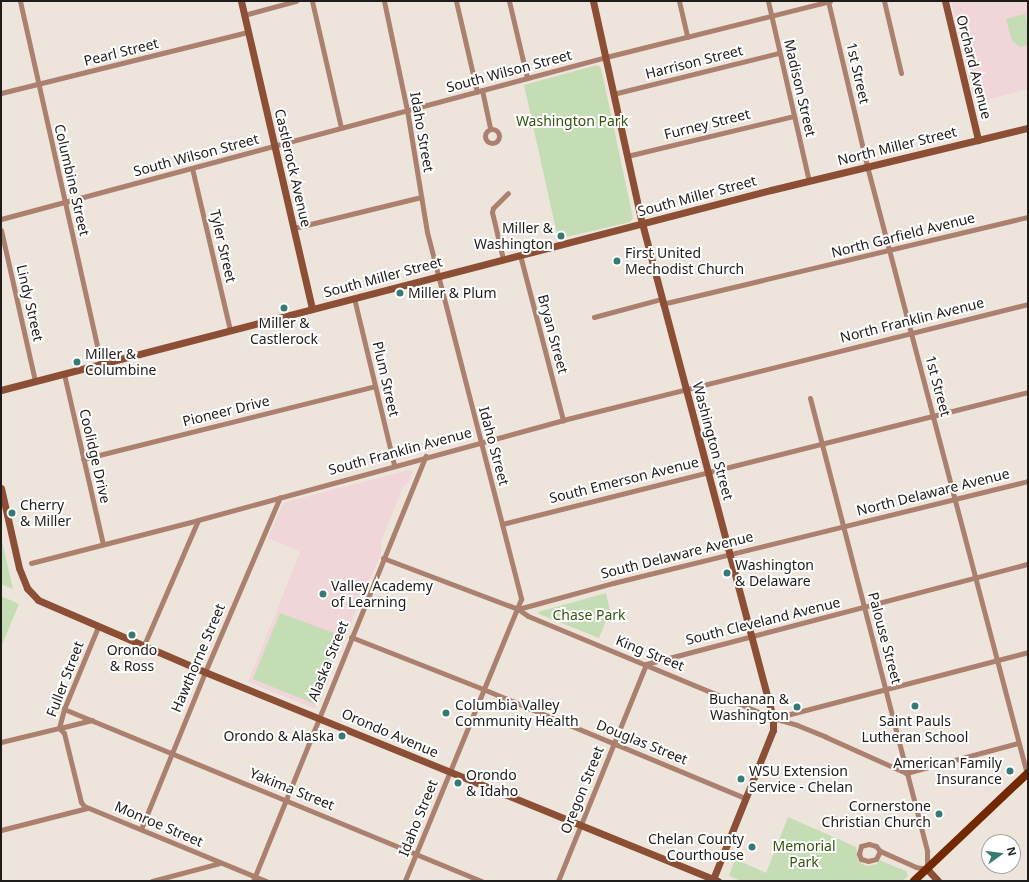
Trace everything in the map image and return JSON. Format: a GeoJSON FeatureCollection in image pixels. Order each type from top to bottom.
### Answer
{"type":"FeatureCollection","features":[{"type":"Feature","properties":{"kind":"main road"},"geometry":{"type":"LineString","coordinates":[[241,1],[244,15]]}},
{"type":"Feature","properties":{"kind":"main road","name":"Washington Street"},"geometry":{"type":"LineString","coordinates":[[593,1],[642,223],[773,718],[773,730],[715,880]]}},
{"type":"Feature","properties":{"kind":"main road","name":"Orchard Avenue"},"geometry":{"type":"LineString","coordinates":[[945,1],[978,140]]}},
{"type":"Feature","properties":{"kind":"main road","name":"Castlerock Avenue"},"geometry":{"type":"LineString","coordinates":[[244,15],[312,309]]}},
{"type":"Feature","properties":{"kind":"main road","name":"North Miller Street"},"geometry":{"type":"LineString","coordinates":[[771,190],[1028,128]]}},
{"type":"Feature","properties":{"kind":"main road","name":"South Miller Street"},"geometry":{"type":"LineString","coordinates":[[1,390],[771,190]]}},
{"type":"Feature","properties":{"kind":"main road","name":"Orondo Avenue"},"geometry":{"type":"LineString","coordinates":[[1,488],[19,568],[27,588],[38,600],[52,608],[715,880]]}},
{"type":"Feature","properties":{"kind":"main road"},"geometry":{"type":"LineString","coordinates":[[914,881],[1028,775]]}},
{"type":"Feature","properties":{"kind":"main road"},"geometry":{"type":"LineString","coordinates":[[927,869],[938,881]]}},
{"type":"Feature","properties":{"kind":"street","name":"Columbine Street"},"geometry":{"type":"LineString","coordinates":[[20,1],[101,364]]}},
{"type":"Feature","properties":{"kind":"street"},"geometry":{"type":"LineString","coordinates":[[244,15],[296,1]]}},
{"type":"Feature","properties":{"kind":"street"},"geometry":{"type":"LineString","coordinates":[[312,1],[341,128]]}},
{"type":"Feature","properties":{"kind":"street","name":"Idaho Street"},"geometry":{"type":"LineString","coordinates":[[384,1],[407,110],[427,232],[521,599],[405,881]]}},
{"type":"Feature","properties":{"kind":"street"},"geometry":{"type":"LineString","coordinates":[[456,1],[490,129]]}},
{"type":"Feature","properties":{"kind":"street"},"geometry":{"type":"LineString","coordinates":[[509,1],[527,78]]}},
{"type":"Feature","properties":{"kind":"street"},"geometry":{"type":"LineString","coordinates":[[679,1],[687,37]]}},
{"type":"Feature","properties":{"kind":"street","name":"Madison Street"},"geometry":{"type":"LineString","coordinates":[[768,1],[793,116],[809,180]]}},
{"type":"Feature","properties":{"kind":"street","name":"South Wilson Street"},"geometry":{"type":"LineString","coordinates":[[1,219],[606,57],[829,1]]}},
{"type":"Feature","properties":{"kind":"street","name":"1st Street"},"geometry":{"type":"LineString","coordinates":[[829,1],[867,166],[996,661],[1028,775]]}},
{"type":"Feature","properties":{"kind":"street"},"geometry":{"type":"LineString","coordinates":[[884,1],[901,73]]}},
{"type":"Feature","properties":{"kind":"street","name":"Pearl Street"},"geometry":{"type":"LineString","coordinates":[[1,93],[247,32]]}},
{"type":"Feature","properties":{"kind":"street","name":"Harrison Street"},"geometry":{"type":"LineString","coordinates":[[614,94],[779,53]]}},
{"type":"Feature","properties":{"kind":"street","name":"Furney Street"},"geometry":{"type":"LineString","coordinates":[[627,156],[793,116]]}},
{"type":"Feature","properties":{"kind":"street","name":"Tyler Street"},"geometry":{"type":"LineString","coordinates":[[192,168],[230,330]]}},
{"type":"Feature","properties":{"kind":"street"},"geometry":{"type":"LineString","coordinates":[[503,259],[492,212],[493,208],[508,193]]}},
{"type":"Feature","properties":{"kind":"street"},"geometry":{"type":"LineString","coordinates":[[294,228],[421,197]]}},
{"type":"Feature","properties":{"kind":"street","name":"North Garfield Avenue"},"geometry":{"type":"LineString","coordinates":[[594,317],[783,276],[1028,217]]}},
{"type":"Feature","properties":{"kind":"street","name":"Lindy Street"},"geometry":{"type":"LineString","coordinates":[[1,230],[35,381]]}},
{"type":"Feature","properties":{"kind":"street","name":"Bryan Street"},"geometry":{"type":"LineString","coordinates":[[520,255],[563,420]]}},
{"type":"Feature","properties":{"kind":"street","name":"Plum Street"},"geometry":{"type":"LineString","coordinates":[[354,298],[394,465]]}},
{"type":"Feature","properties":{"kind":"street","name":"North Franklin Avenue"},"geometry":{"type":"LineString","coordinates":[[801,360],[1028,304]]}},
{"type":"Feature","properties":{"kind":"street","name":"South Franklin Avenue"},"geometry":{"type":"LineString","coordinates":[[30,563],[198,520],[426,456],[801,360]]}},
{"type":"Feature","properties":{"kind":"street","name":"Coolidge Drive"},"geometry":{"type":"LineString","coordinates":[[64,374],[103,544]]}},
{"type":"Feature","properties":{"kind":"street","name":"Pioneer Drive"},"geometry":{"type":"LineString","coordinates":[[83,459],[375,386]]}},
{"type":"Feature","properties":{"kind":"street","name":"South Emerson Avenue"},"geometry":{"type":"LineString","coordinates":[[502,524],[1028,392]]}},
{"type":"Feature","properties":{"kind":"street","name":"Palouse Street"},"geometry":{"type":"LineString","coordinates":[[810,398],[927,851],[927,869]]}},
{"type":"Feature","properties":{"kind":"street","name":"Alaska Street"},"geometry":{"type":"LineString","coordinates":[[253,879],[426,456]]}},
{"type":"Feature","properties":{"kind":"street","name":"North Delaware Avenue"},"geometry":{"type":"LineString","coordinates":[[843,526],[1028,481]]}},
{"type":"Feature","properties":{"kind":"street","name":"Hawthorne Street"},"geometry":{"type":"LineString","coordinates":[[141,829],[205,672],[280,497]]}},
{"type":"Feature","properties":{"kind":"street"},"geometry":{"type":"LineString","coordinates":[[144,645],[198,520]]}},
{"type":"Feature","properties":{"kind":"street","name":"South Delaware Avenue"},"geometry":{"type":"LineString","coordinates":[[518,609],[843,526]]}},
{"type":"Feature","properties":{"kind":"street","name":"King Street"},"geometry":{"type":"LineString","coordinates":[[383,558],[518,609],[528,616],[773,718],[805,728],[906,773]]}},
{"type":"Feature","properties":{"kind":"street","name":"South Cleveland Avenue"},"geometry":{"type":"LineString","coordinates":[[646,664],[1028,564]]}},
{"type":"Feature","properties":{"kind":"street","name":"Fuller Street"},"geometry":{"type":"LineString","coordinates":[[1,742],[59,728],[64,709],[98,627]]}},
{"type":"Feature","properties":{"kind":"street","name":"Douglas Street"},"geometry":{"type":"LineString","coordinates":[[351,637],[483,689],[746,798]]}},
{"type":"Feature","properties":{"kind":"street"},"geometry":{"type":"LineString","coordinates":[[773,718],[1028,652]]}},
{"type":"Feature","properties":{"kind":"street","name":"Oregon Street"},"geometry":{"type":"LineString","coordinates":[[558,881],[646,664]]}},
{"type":"Feature","properties":{"kind":"street","name":"Yakima Street"},"geometry":{"type":"LineString","coordinates":[[64,709],[482,881]]}},
{"type":"Feature","properties":{"kind":"street"},"geometry":{"type":"LineString","coordinates":[[59,728],[93,720]]}},
{"type":"Feature","properties":{"kind":"street"},"geometry":{"type":"LineString","coordinates":[[59,728],[64,733],[81,802],[88,808]]}},
{"type":"Feature","properties":{"kind":"street"},"geometry":{"type":"LineString","coordinates":[[906,773],[1018,743]]}},
{"type":"Feature","properties":{"kind":"street"},"geometry":{"type":"LineString","coordinates":[[1,830],[88,808]]}},
{"type":"Feature","properties":{"kind":"street","name":"Monroe Street"},"geometry":{"type":"LineString","coordinates":[[88,808],[141,829],[253,879],[266,881]]}},
{"type":"Feature","properties":{"kind":"street"},"geometry":{"type":"LineString","coordinates":[[880,851],[916,867],[927,869]]}},
{"type":"Feature","properties":{"kind":"street"},"geometry":{"type":"LineString","coordinates":[[152,881],[220,863]]}},
{"type":"Feature","properties":{"kind":"shaded area"},"geometry":{"type":"Polygon","coordinates":[[[951,1],[1028,1],[1028,89],[975,103],[951,1]]]}},
{"type":"Feature","properties":{"kind":"shaded area","name":"Valley Academy of Learning"},"geometry":{"type":"Polygon","coordinates":[[[409,470],[413,471],[408,483],[403,487],[381,541],[381,554],[351,622],[317,707],[313,708],[248,682],[300,552],[268,538],[282,506],[286,502],[409,470]]]}},
{"type":"Feature","properties":{"kind":"green space"},"geometry":{"type":"Polygon","coordinates":[[[1025,14],[1028,24],[1028,44],[1020,47],[1012,41],[1006,19],[1025,14]]]}},
{"type":"Feature","properties":{"kind":"green space","name":"Washington Park"},"geometry":{"type":"Polygon","coordinates":[[[597,65],[601,68],[633,218],[630,222],[558,239],[524,85],[597,65]]]}},
{"type":"Feature","properties":{"kind":"green space"},"geometry":{"type":"Polygon","coordinates":[[[1,538],[2,541],[13,589],[1,584],[1,538]]]}},
{"type":"Feature","properties":{"kind":"green space","name":"Chase Park"},"geometry":{"type":"Polygon","coordinates":[[[606,593],[610,611],[599,638],[539,614],[538,612],[606,593]]]}},
{"type":"Feature","properties":{"kind":"green space"},"geometry":{"type":"Polygon","coordinates":[[[1,596],[19,604],[1,647],[1,596]]]}},
{"type":"Feature","properties":{"kind":"green space"},"geometry":{"type":"Polygon","coordinates":[[[280,613],[342,636],[315,704],[253,679],[280,613]]]}},
{"type":"Feature","properties":{"kind":"green space","name":"Memorial Park"},"geometry":{"type":"Polygon","coordinates":[[[788,817],[856,847],[859,860],[862,864],[868,866],[877,864],[879,860],[906,871],[908,876],[902,881],[741,881],[729,876],[735,859],[766,873],[788,817]]]}},
{"type":"Feature","properties":{"kind":"place","name":"Miller & Washington"},"geometry":{"type":"Point","coordinates":[561,236]}},
{"type":"Feature","properties":{"kind":"place","name":"First United Mechodist Church"},"geometry":{"type":"Point","coordinates":[617,261]}},
{"type":"Feature","properties":{"kind":"place","name":"Miller & Plum"},"geometry":{"type":"Point","coordinates":[400,293]}},
{"type":"Feature","properties":{"kind":"place","name":"Miller & Castlerock"},"geometry":{"type":"Point","coordinates":[284,308]}},
{"type":"Feature","properties":{"kind":"place","name":"Miller & Columbine"},"geometry":{"type":"Point","coordinates":[77,362]}},
{"type":"Feature","properties":{"kind":"place","name":"Cherry & Miller"},"geometry":{"type":"Point","coordinates":[12,513]}},
{"type":"Feature","properties":{"kind":"place","name":"Washington & Delaware"},"geometry":{"type":"Point","coordinates":[727,573]}},
{"type":"Feature","properties":{"kind":"place","name":"Valley Academy of Learning"},"geometry":{"type":"Point","coordinates":[323,594]}},
{"type":"Feature","properties":{"kind":"place","name":"Orondo & Ross"},"geometry":{"type":"Point","coordinates":[132,635]}},
{"type":"Feature","properties":{"kind":"place","name":"Saint Pauls Lutheran School"},"geometry":{"type":"Point","coordinates":[915,706]}},
{"type":"Feature","properties":{"kind":"place","name":"Buchanan & Washington"},"geometry":{"type":"Point","coordinates":[797,707]}},
{"type":"Feature","properties":{"kind":"place","name":"Columbia Valley Community Health"},"geometry":{"type":"Point","coordinates":[446,713]}},
{"type":"Feature","properties":{"kind":"place","name":"Orondo & Alaska"},"geometry":{"type":"Point","coordinates":[342,736]}},
{"type":"Feature","properties":{"kind":"place","name":"American Family Insurance"},"geometry":{"type":"Point","coordinates":[1010,771]}},
{"type":"Feature","properties":{"kind":"place","name":"WSU Extension Service - Chelan"},"geometry":{"type":"Point","coordinates":[741,779]}},
{"type":"Feature","properties":{"kind":"place","name":"Orondo & Idaho"},"geometry":{"type":"Point","coordinates":[458,783]}},
{"type":"Feature","properties":{"kind":"place","name":"Cornerstone Christian Church"},"geometry":{"type":"Point","coordinates":[939,814]}},
{"type":"Feature","properties":{"kind":"place","name":"Chelan County Courthouse"},"geometry":{"type":"Point","coordinates":[752,847]}}]}
